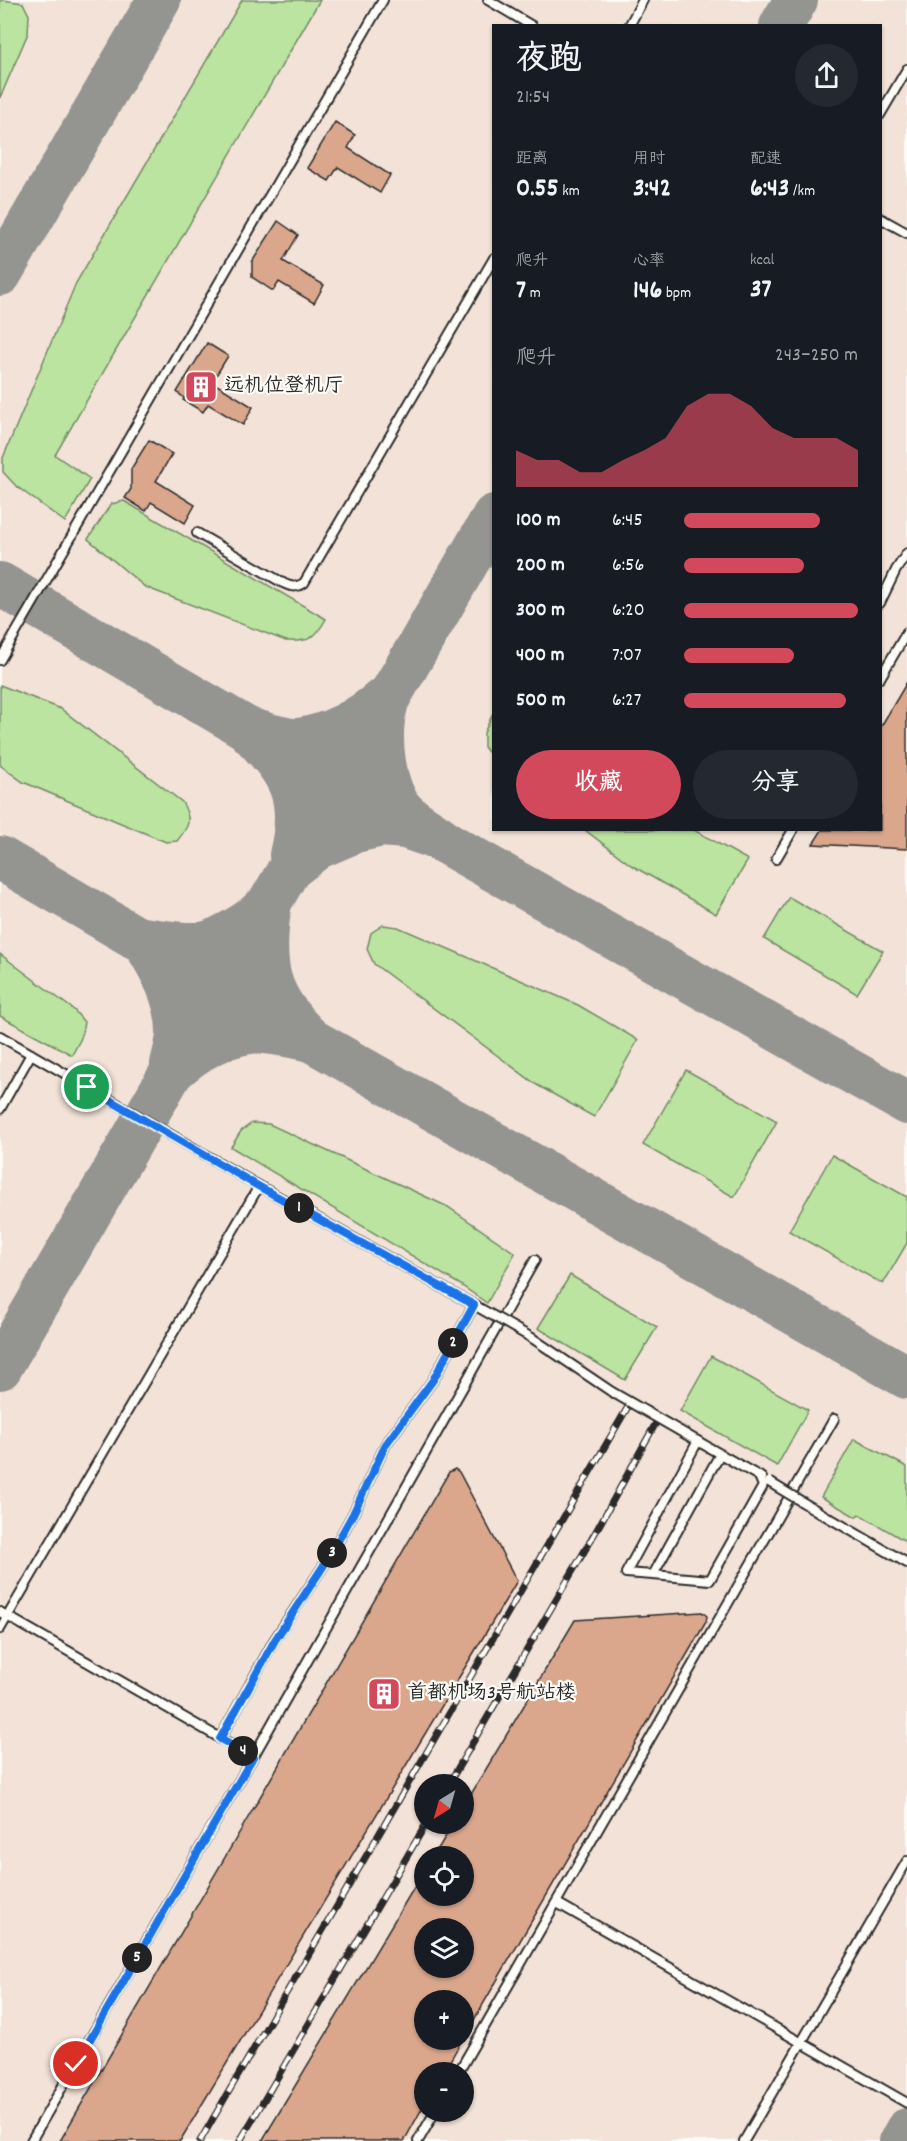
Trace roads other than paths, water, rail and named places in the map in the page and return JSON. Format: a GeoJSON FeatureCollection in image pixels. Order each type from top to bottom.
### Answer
{"type":"FeatureCollection","features":[{"type":"Feature","properties":{"kind":"lane"},"geometry":{"type":"LineString","coordinates":[[0,660],[383,0]]}},
{"type":"Feature","properties":{"kind":"lane"},"geometry":{"type":"LineString","coordinates":[[489,0],[529,24]]}},
{"type":"Feature","properties":{"kind":"lane"},"geometry":{"type":"LineString","coordinates":[[630,24],[644,0]]}},
{"type":"Feature","properties":{"kind":"lane"},"geometry":{"type":"LineString","coordinates":[[882,112],[907,69]]}},
{"type":"Feature","properties":{"kind":"lane"},"geometry":{"type":"LineString","coordinates":[[882,219],[907,233]]}},
{"type":"Feature","properties":{"kind":"lane"},"geometry":{"type":"LineString","coordinates":[[197,533],[291,587],[304,583],[492,261]]}},
{"type":"Feature","properties":{"kind":"lane"},"geometry":{"type":"LineString","coordinates":[[882,599],[907,553]]}},
{"type":"Feature","properties":{"kind":"lane"},"geometry":{"type":"LineString","coordinates":[[882,675],[907,632]]}},
{"type":"Feature","properties":{"kind":"lane"},"geometry":{"type":"LineString","coordinates":[[776,859],[792,831]]}},
{"type":"Feature","properties":{"kind":"lane"},"geometry":{"type":"LineString","coordinates":[[0,1036],[258,1186],[532,1338],[612,1392],[907,1563]]}},
{"type":"Feature","properties":{"kind":"lane"},"geometry":{"type":"LineString","coordinates":[[0,1108],[32,1054]]}},
{"type":"Feature","properties":{"kind":"lane"},"geometry":{"type":"LineString","coordinates":[[0,1629],[4,1614],[258,1186]]}},
{"type":"Feature","properties":{"kind":"lane"},"geometry":{"type":"LineString","coordinates":[[31,2141],[253,1757],[535,1260]]}},
{"type":"Feature","properties":{"kind":"lane"},"geometry":{"type":"LineString","coordinates":[[220,1739],[275,1640],[328,1559],[353,1514],[386,1444],[433,1380],[474,1305]]}},
{"type":"Feature","properties":{"kind":"lane"},"geometry":{"type":"LineString","coordinates":[[464,2062],[834,1419]]}},
{"type":"Feature","properties":{"kind":"lane"},"geometry":{"type":"LineString","coordinates":[[698,1441],[626,1573],[710,1580],[763,1486],[759,1476]]}},
{"type":"Feature","properties":{"kind":"lane"},"geometry":{"type":"LineString","coordinates":[[653,1575],[720,1454]]}},
{"type":"Feature","properties":{"kind":"lane"},"geometry":{"type":"LineString","coordinates":[[4,1614],[253,1757]]}},
{"type":"Feature","properties":{"kind":"lane"},"geometry":{"type":"LineString","coordinates":[[744,2141],[907,1861]]}},
{"type":"Feature","properties":{"kind":"lane"},"geometry":{"type":"LineString","coordinates":[[557,1903],[907,2103]]}},
{"type":"Feature","properties":{"kind":"lane"},"geometry":{"type":"LineString","coordinates":[[418,2141],[429,2122]]}},
{"type":"Feature","properties":{"kind":"railway"},"geometry":{"type":"LineString","coordinates":[[200,2141],[629,1405]]}},
{"type":"Feature","properties":{"kind":"railway"},"geometry":{"type":"LineString","coordinates":[[454,1774],[595,1533],[657,1421]]}},
{"type":"Feature","properties":{"kind":"railway"},"geometry":{"type":"LineString","coordinates":[[240,2141],[420,1834]]}},
{"type":"Feature","properties":{"kind":"place","name":"远机位登机厅"},"geometry":{"type":"Point","coordinates":[201,387]}},
{"type":"Feature","properties":{"kind":"place","name":"首都机场3号航站楼"},"geometry":{"type":"Point","coordinates":[384,1694]}}]}
